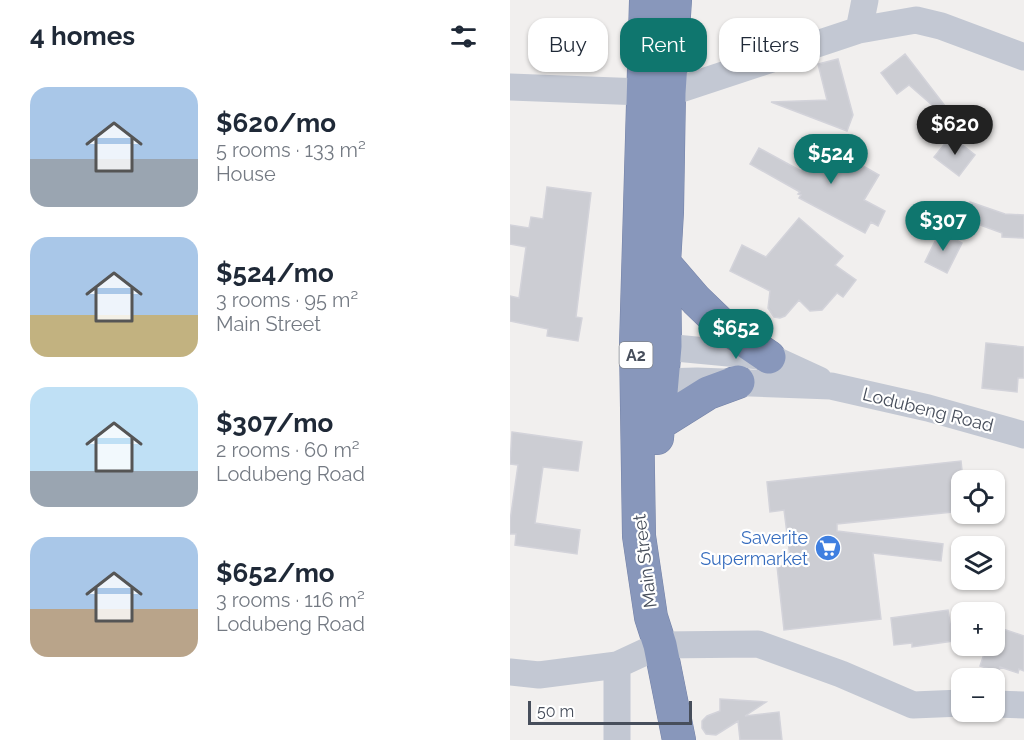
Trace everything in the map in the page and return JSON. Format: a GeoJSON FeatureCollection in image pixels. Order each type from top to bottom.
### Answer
{"type":"FeatureCollection","features":[{"type":"Feature","properties":{"kind":"highway","name":"Main Street"},"geometry":{"type":"LineString","coordinates":[[646,0],[667,212],[664,263],[650,346]]}},
{"type":"Feature","properties":{"kind":"highway","name":"Main Street"},"geometry":{"type":"LineString","coordinates":[[675,0],[656,93],[650,346],[639,536],[679,740]]}},
{"type":"Feature","properties":{"kind":"highway"},"geometry":{"type":"LineString","coordinates":[[664,263],[696,300],[722,325],[769,357]]}},
{"type":"Feature","properties":{"kind":"highway","name":"Main Street"},"geometry":{"type":"LineString","coordinates":[[648,380],[657,425],[660,526],[656,631]]}},
{"type":"Feature","properties":{"kind":"highway"},"geometry":{"type":"LineString","coordinates":[[657,425],[708,393],[738,382]]}},
{"type":"Feature","properties":{"kind":"street"},"geometry":{"type":"LineString","coordinates":[[860,30],[865,0]]}},
{"type":"Feature","properties":{"kind":"street"},"geometry":{"type":"LineString","coordinates":[[510,87],[656,93],[860,30],[908,21],[925,22],[1024,57]]}},
{"type":"Feature","properties":{"kind":"street","name":"Lodubeng Road"},"geometry":{"type":"LineString","coordinates":[[650,346],[769,357],[831,386]]}},
{"type":"Feature","properties":{"kind":"street","name":"Lodubeng Road"},"geometry":{"type":"LineString","coordinates":[[648,380],[831,386],[928,408],[1024,435]]}},
{"type":"Feature","properties":{"kind":"street"},"geometry":{"type":"LineString","coordinates":[[510,672],[539,675],[617,665],[656,631],[758,644],[841,674],[913,705],[951,703]]}},
{"type":"Feature","properties":{"kind":"street"},"geometry":{"type":"LineString","coordinates":[[617,665],[617,740]]}},
{"type":"Feature","properties":{"kind":"street"},"geometry":{"type":"LineString","coordinates":[[1005,704],[1024,705]]}},
{"type":"Feature","properties":{"kind":"building"},"geometry":{"type":"Polygon","coordinates":[[[905,54],[945,106],[939,111],[909,85],[897,94],[881,73],[905,54]]]}},
{"type":"Feature","properties":{"kind":"building"},"geometry":{"type":"Polygon","coordinates":[[[838,59],[853,115],[847,131],[771,102],[827,100],[820,64],[838,59]]]}},
{"type":"Feature","properties":{"kind":"building"},"geometry":{"type":"Polygon","coordinates":[[[849,136],[865,145],[856,162],[879,175],[864,200],[885,211],[878,226],[871,222],[865,233],[799,198],[800,192],[750,164],[759,148],[801,171],[807,161],[815,166],[819,160],[832,169],[849,136]]]}},
{"type":"Feature","properties":{"kind":"building"},"geometry":{"type":"Polygon","coordinates":[[[951,136],[975,155],[959,176],[934,157],[951,136]]]}},
{"type":"Feature","properties":{"kind":"building"},"geometry":{"type":"Polygon","coordinates":[[[547,187],[591,193],[576,317],[582,318],[578,341],[547,336],[548,329],[510,321],[510,296],[519,298],[526,247],[510,244],[510,225],[529,228],[531,217],[543,219],[547,187]]]}},
{"type":"Feature","properties":{"kind":"building"},"geometry":{"type":"Polygon","coordinates":[[[970,202],[1005,214],[1024,215],[1024,238],[1002,237],[1002,233],[964,219],[970,202]]]}},
{"type":"Feature","properties":{"kind":"building"},"geometry":{"type":"Polygon","coordinates":[[[799,218],[843,256],[835,265],[856,280],[843,297],[837,293],[822,310],[810,311],[799,300],[785,316],[774,317],[768,308],[770,291],[730,271],[742,245],[766,257],[799,218]]]}},
{"type":"Feature","properties":{"kind":"building"},"geometry":{"type":"Polygon","coordinates":[[[940,231],[962,243],[947,273],[925,262],[940,231]]]}},
{"type":"Feature","properties":{"kind":"building"},"geometry":{"type":"Polygon","coordinates":[[[986,343],[1024,347],[1024,378],[1018,378],[1017,392],[982,388],[986,343]]]}},
{"type":"Feature","properties":{"kind":"building"},"geometry":{"type":"Polygon","coordinates":[[[512,432],[582,442],[578,471],[543,467],[535,523],[580,530],[577,554],[515,545],[516,534],[510,534],[510,521],[518,465],[510,464],[512,432]]]}},
{"type":"Feature","properties":{"kind":"building"},"geometry":{"type":"Polygon","coordinates":[[[961,461],[962,470],[951,470],[951,512],[837,524],[837,531],[943,544],[941,561],[873,553],[881,619],[784,630],[777,566],[791,565],[784,510],[770,512],[767,482],[961,461]]]}},
{"type":"Feature","properties":{"kind":"building"},"geometry":{"type":"Polygon","coordinates":[[[948,610],[951,641],[912,647],[912,643],[894,645],[891,618],[948,610]]]}},
{"type":"Feature","properties":{"kind":"building"},"geometry":{"type":"Polygon","coordinates":[[[1005,630],[1024,636],[1024,671],[1019,669],[1018,673],[1000,667],[980,666],[983,656],[1005,656],[1005,630]]]}},
{"type":"Feature","properties":{"kind":"building"},"geometry":{"type":"Polygon","coordinates":[[[720,699],[766,702],[745,716],[779,712],[782,740],[740,740],[738,721],[716,735],[706,734],[702,728],[702,721],[707,716],[720,711],[720,699]]]}},
{"type":"Feature","properties":{"kind":"place","name":"Saverite Supermarket"},"geometry":{"type":"Point","coordinates":[828,548]}}]}
